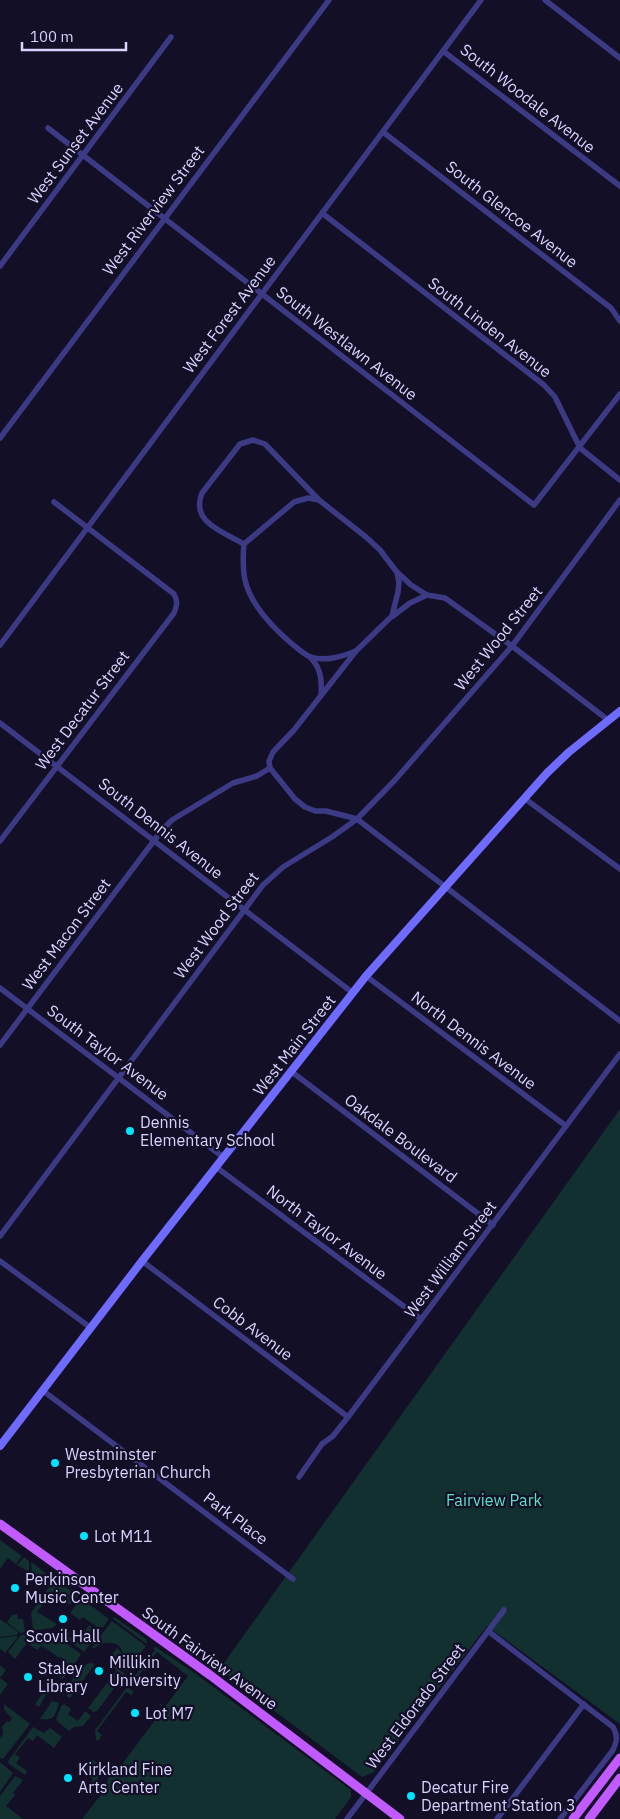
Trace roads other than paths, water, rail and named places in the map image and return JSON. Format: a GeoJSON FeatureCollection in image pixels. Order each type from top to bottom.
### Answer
{"type":"FeatureCollection","features":[{"type":"Feature","properties":{"kind":"main road","name":"South Fairview Avenue"},"geometry":{"type":"LineString","coordinates":[[0,1524],[210,1675],[400,1819]]}},
{"type":"Feature","properties":{"kind":"main road"},"geometry":{"type":"LineString","coordinates":[[573,1819],[620,1758]]}},
{"type":"Feature","properties":{"kind":"main road"},"geometry":{"type":"LineString","coordinates":[[590,1819],[620,1778]]}},
{"type":"Feature","properties":{"kind":"street","name":"West Riverview Street"},"geometry":{"type":"LineString","coordinates":[[0,438],[329,0]]}},
{"type":"Feature","properties":{"kind":"street","name":"West Forest Avenue"},"geometry":{"type":"LineString","coordinates":[[0,645],[481,0]]}},
{"type":"Feature","properties":{"kind":"street"},"geometry":{"type":"LineString","coordinates":[[544,0],[620,58]]}},
{"type":"Feature","properties":{"kind":"street","name":"West Sunset Avenue"},"geometry":{"type":"LineString","coordinates":[[0,266],[171,37]]}},
{"type":"Feature","properties":{"kind":"street","name":"South Woodale Avenue"},"geometry":{"type":"LineString","coordinates":[[444,50],[620,186]]}},
{"type":"Feature","properties":{"kind":"street","name":"South Westlawn Avenue"},"geometry":{"type":"LineString","coordinates":[[48,128],[534,506],[580,448]]}},
{"type":"Feature","properties":{"kind":"street","name":"South Glencoe Avenue"},"geometry":{"type":"LineString","coordinates":[[383,132],[611,308],[620,321]]}},
{"type":"Feature","properties":{"kind":"street","name":"South Linden Avenue"},"geometry":{"type":"LineString","coordinates":[[322,214],[544,384],[555,397],[580,448],[620,480]]}},
{"type":"Feature","properties":{"kind":"street"},"geometry":{"type":"LineString","coordinates":[[580,448],[620,394]]}},
{"type":"Feature","properties":{"kind":"street"},"geometry":{"type":"LineString","coordinates":[[244,544],[203,519],[199,510],[199,501],[202,493],[240,444],[253,440],[265,444],[319,500],[380,550],[396,571],[411,585],[427,595],[445,598],[512,646],[608,720]]}},
{"type":"Feature","properties":{"kind":"street"},"geometry":{"type":"LineString","coordinates":[[319,500],[308,498],[294,502],[244,544],[244,576],[250,596],[261,612],[282,636],[315,663],[322,683],[321,695]]}},
{"type":"Feature","properties":{"kind":"street","name":"West Wood Street"},"geometry":{"type":"LineString","coordinates":[[0,1236],[272,875],[357,819],[395,780],[512,646],[620,500]]}},
{"type":"Feature","properties":{"kind":"street"},"geometry":{"type":"LineString","coordinates":[[54,502],[87,527]]}},
{"type":"Feature","properties":{"kind":"street","name":"West Decatur Street"},"geometry":{"type":"LineString","coordinates":[[0,841],[174,613],[177,606],[174,594],[87,527]]}},
{"type":"Feature","properties":{"kind":"street"},"geometry":{"type":"LineString","coordinates":[[392,616],[399,582],[396,571]]}},
{"type":"Feature","properties":{"kind":"street"},"geometry":{"type":"LineString","coordinates":[[427,595],[410,603],[392,616],[356,651],[294,730],[273,752],[269,762],[270,768],[295,799],[305,807],[357,819],[620,1020]]}},
{"type":"Feature","properties":{"kind":"street"},"geometry":{"type":"LineString","coordinates":[[310,657],[327,658],[342,656],[356,651]]}},
{"type":"Feature","properties":{"kind":"street","name":"West Main Street"},"geometry":{"type":"LineString","coordinates":[[0,1446],[142,1261],[366,976],[558,762],[620,711]]}},
{"type":"Feature","properties":{"kind":"street","name":"South Dennis Avenue"},"geometry":{"type":"LineString","coordinates":[[0,723],[353,993]]}},
{"type":"Feature","properties":{"kind":"street","name":"West Macon Street"},"geometry":{"type":"LineString","coordinates":[[0,1045],[154,840],[172,820],[233,783],[257,776],[270,768]]}},
{"type":"Feature","properties":{"kind":"street"},"geometry":{"type":"LineString","coordinates":[[524,798],[620,869]]}},
{"type":"Feature","properties":{"kind":"street","name":"North Dennis Avenue"},"geometry":{"type":"LineString","coordinates":[[366,976],[566,1126]]}},
{"type":"Feature","properties":{"kind":"street","name":"South Taylor Avenue"},"geometry":{"type":"LineString","coordinates":[[0,988],[119,1076],[223,1157]]}},
{"type":"Feature","properties":{"kind":"street","name":"West William Street"},"geometry":{"type":"LineString","coordinates":[[299,1477],[322,1444],[333,1436],[348,1417],[620,1054]]}},
{"type":"Feature","properties":{"kind":"street","name":"Oakdale Boulevard"},"geometry":{"type":"LineString","coordinates":[[292,1072],[493,1225]]}},
{"type":"Feature","properties":{"kind":"street","name":"North Taylor Avenue"},"geometry":{"type":"LineString","coordinates":[[216,1167],[421,1319]]}},
{"type":"Feature","properties":{"kind":"street"},"geometry":{"type":"LineString","coordinates":[[0,1261],[91,1328]]}},
{"type":"Feature","properties":{"kind":"street","name":"Cobb Avenue"},"geometry":{"type":"LineString","coordinates":[[142,1261],[348,1417]]}},
{"type":"Feature","properties":{"kind":"street","name":"Park Place"},"geometry":{"type":"LineString","coordinates":[[42,1390],[294,1579]]}},
{"type":"Feature","properties":{"kind":"street","name":"West Eldorado Street"},"geometry":{"type":"LineString","coordinates":[[347,1819],[504,1610]]}},
{"type":"Feature","properties":{"kind":"street"},"geometry":{"type":"LineString","coordinates":[[488,1631],[613,1727],[617,1734],[617,1742],[613,1750],[560,1819]]}},
{"type":"Feature","properties":{"kind":"street"},"geometry":{"type":"LineString","coordinates":[[497,1819],[584,1704]]}},
{"type":"Feature","properties":{"kind":"place","name":"Dennis Elementary School"},"geometry":{"type":"Point","coordinates":[130,1131]}},
{"type":"Feature","properties":{"kind":"place","name":"Westminster Presbyterian Church"},"geometry":{"type":"Point","coordinates":[55,1463]}},
{"type":"Feature","properties":{"kind":"place","name":"Lot M11"},"geometry":{"type":"Point","coordinates":[84,1536]}},
{"type":"Feature","properties":{"kind":"place","name":"Perkinson Music Center"},"geometry":{"type":"Point","coordinates":[15,1588]}},
{"type":"Feature","properties":{"kind":"place","name":"Scovil Hall"},"geometry":{"type":"Point","coordinates":[63,1619]}},
{"type":"Feature","properties":{"kind":"place","name":"Millikin University"},"geometry":{"type":"Point","coordinates":[99,1671]}},
{"type":"Feature","properties":{"kind":"place","name":"Staley Library"},"geometry":{"type":"Point","coordinates":[28,1677]}},
{"type":"Feature","properties":{"kind":"place","name":"Lot M7"},"geometry":{"type":"Point","coordinates":[135,1713]}},
{"type":"Feature","properties":{"kind":"place","name":"Kirkland Fine Arts Center"},"geometry":{"type":"Point","coordinates":[68,1778]}},
{"type":"Feature","properties":{"kind":"place","name":"Decatur Fire Department Station 3"},"geometry":{"type":"Point","coordinates":[411,1796]}},
{"type":"Feature","properties":{"kind":"park label","name":"Fairview Park"},"geometry":{"type":"Point","coordinates":[494,1500]}}]}
